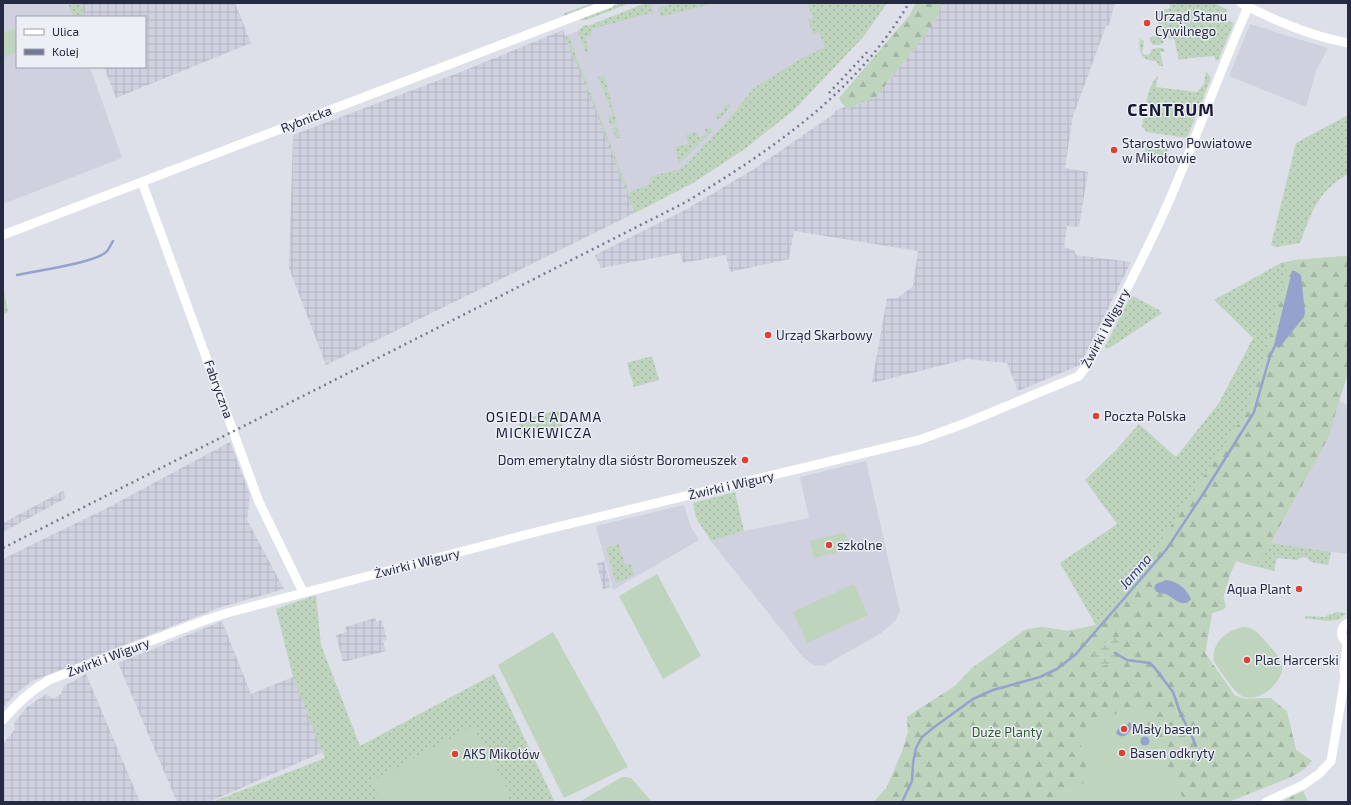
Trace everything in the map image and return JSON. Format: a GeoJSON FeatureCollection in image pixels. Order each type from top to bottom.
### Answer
{"type":"FeatureCollection","features":[{"type":"Feature","properties":{"kind":"street","name":"Rybnicka"},"geometry":{"type":"LineString","coordinates":[[3,235],[610,3]]}},
{"type":"Feature","properties":{"kind":"street"},"geometry":{"type":"LineString","coordinates":[[1245,5],[1306,32],[1348,43]]}},
{"type":"Feature","properties":{"kind":"street","name":"Żwirki i Wigury"},"geometry":{"type":"LineString","coordinates":[[3,720],[20,701],[48,680],[200,622],[250,606],[540,531],[919,440],[971,421],[1079,376],[1090,361],[1102,338],[1148,245],[1174,188],[1235,37],[1245,5]]}},
{"type":"Feature","properties":{"kind":"street","name":"Fabryczna"},"geometry":{"type":"LineString","coordinates":[[142,182],[260,502],[304,592]]}},
{"type":"Feature","properties":{"kind":"street"},"geometry":{"type":"LineString","coordinates":[[1266,802],[1303,785],[1319,774],[1330,761],[1347,675],[1344,670],[1347,643],[1341,633],[1342,628],[1348,623]]}},
{"type":"Feature","properties":{"kind":"shaded area"},"geometry":{"type":"Polygon","coordinates":[[[3,3],[68,3],[73,16],[16,16],[16,68],[90,68],[122,158],[3,204],[3,3]]]}},
{"type":"Feature","properties":{"kind":"shaded area"},"geometry":{"type":"Polygon","coordinates":[[[80,3],[235,3],[251,43],[116,98],[104,68],[146,68],[146,16],[85,16],[80,3]]]}},
{"type":"Feature","properties":{"kind":"shaded area"},"geometry":{"type":"Polygon","coordinates":[[[650,3],[808,3],[826,47],[672,185],[631,203],[565,36],[650,3]]]}},
{"type":"Feature","properties":{"kind":"shaded area"},"geometry":{"type":"Polygon","coordinates":[[[941,3],[1115,3],[1109,25],[1106,26],[1073,116],[1065,168],[1088,172],[1079,227],[1067,226],[1064,247],[1074,250],[1076,255],[1131,262],[1080,365],[1018,391],[1007,363],[967,359],[872,383],[887,298],[898,298],[913,286],[918,251],[794,231],[789,259],[730,272],[726,255],[683,263],[680,253],[601,268],[595,255],[685,210],[754,169],[834,114],[836,110],[845,107],[849,108],[876,97],[927,33],[938,15],[941,3]]]}},
{"type":"Feature","properties":{"kind":"shaded area"},"geometry":{"type":"Polygon","coordinates":[[[1250,24],[1328,48],[1316,71],[1306,107],[1229,76],[1250,24]]]}},
{"type":"Feature","properties":{"kind":"shaded area"},"geometry":{"type":"Polygon","coordinates":[[[563,30],[576,65],[578,64],[635,213],[326,365],[289,268],[293,135],[458,73],[563,30]]]}},
{"type":"Feature","properties":{"kind":"shaded area"},"geometry":{"type":"Polygon","coordinates":[[[1339,401],[1348,406],[1348,554],[1271,544],[1328,438],[1339,401]]]}},
{"type":"Feature","properties":{"kind":"shaded area"},"geometry":{"type":"Polygon","coordinates":[[[230,442],[250,495],[247,520],[284,589],[218,608],[32,681],[15,694],[3,708],[3,559],[111,506],[230,442]]]}},
{"type":"Feature","properties":{"kind":"shaded area"},"geometry":{"type":"Polygon","coordinates":[[[866,461],[900,611],[896,620],[880,634],[823,666],[814,665],[803,657],[711,541],[744,531],[809,518],[800,477],[866,461]]]}},
{"type":"Feature","properties":{"kind":"shaded area"},"geometry":{"type":"Polygon","coordinates":[[[63,491],[66,498],[3,532],[3,523],[63,491]]]}},
{"type":"Feature","properties":{"kind":"shaded area"},"geometry":{"type":"Polygon","coordinates":[[[684,505],[690,525],[699,540],[613,590],[596,526],[684,505]]]}},
{"type":"Feature","properties":{"kind":"shaded area"},"geometry":{"type":"Polygon","coordinates":[[[604,561],[611,587],[603,589],[597,563],[604,561]]]}},
{"type":"Feature","properties":{"kind":"shaded area"},"geometry":{"type":"Polygon","coordinates":[[[375,618],[376,622],[382,620],[387,640],[383,641],[386,651],[343,662],[336,635],[346,632],[345,627],[375,618]]]}},
{"type":"Feature","properties":{"kind":"shaded area"},"geometry":{"type":"Polygon","coordinates":[[[222,621],[251,694],[293,677],[323,752],[209,802],[177,802],[118,663],[222,621]]]}},
{"type":"Feature","properties":{"kind":"shaded area"},"geometry":{"type":"Polygon","coordinates":[[[86,674],[140,802],[3,802],[3,744],[15,729],[14,723],[27,707],[46,694],[53,699],[61,694],[64,686],[86,674]]]}},
{"type":"Feature","properties":{"kind":"green space"},"geometry":{"type":"Polygon","coordinates":[[[68,3],[80,3],[85,16],[73,16],[68,3]]]}},
{"type":"Feature","properties":{"kind":"green space"},"geometry":{"type":"Polygon","coordinates":[[[592,3],[597,3],[565,16],[563,14],[592,3]]]}},
{"type":"Feature","properties":{"kind":"green space"},"geometry":{"type":"Polygon","coordinates":[[[621,3],[630,3],[586,20],[579,20],[584,17],[621,3]]]}},
{"type":"Feature","properties":{"kind":"green space"},"geometry":{"type":"Polygon","coordinates":[[[646,3],[651,3],[653,13],[651,14],[650,12],[648,14],[591,29],[592,35],[585,37],[589,52],[586,53],[578,33],[582,26],[590,25],[646,3]]]}},
{"type":"Feature","properties":{"kind":"green space"},"geometry":{"type":"Polygon","coordinates":[[[675,3],[715,3],[660,17],[658,8],[675,3]]]}},
{"type":"Feature","properties":{"kind":"green space"},"geometry":{"type":"Polygon","coordinates":[[[807,3],[887,3],[864,36],[795,109],[746,148],[693,183],[635,213],[578,65],[576,65],[565,36],[568,35],[629,193],[651,183],[650,179],[653,176],[680,169],[686,165],[722,127],[754,88],[797,61],[825,47],[819,32],[813,34],[808,20],[813,18],[807,3]]]}},
{"type":"Feature","properties":{"kind":"green space"},"geometry":{"type":"Polygon","coordinates":[[[916,3],[941,3],[938,15],[927,33],[876,97],[849,108],[845,107],[839,98],[909,16],[916,3]]]}},
{"type":"Feature","properties":{"kind":"green space"},"geometry":{"type":"Polygon","coordinates":[[[1167,3],[1215,3],[1227,10],[1226,13],[1228,21],[1234,23],[1218,60],[1216,61],[1214,56],[1179,60],[1174,38],[1169,39],[1159,30],[1154,31],[1155,27],[1159,25],[1154,13],[1164,9],[1169,9],[1171,6],[1167,3]]]}},
{"type":"Feature","properties":{"kind":"green space"},"geometry":{"type":"Polygon","coordinates":[[[16,28],[16,52],[3,58],[3,33],[16,28]]]}},
{"type":"Feature","properties":{"kind":"green space"},"geometry":{"type":"Polygon","coordinates":[[[1157,34],[1163,36],[1164,42],[1160,45],[1153,45],[1150,38],[1157,34]]]}},
{"type":"Feature","properties":{"kind":"green space"},"geometry":{"type":"Polygon","coordinates":[[[1140,39],[1144,41],[1142,54],[1150,55],[1151,50],[1156,48],[1162,48],[1165,50],[1160,52],[1163,66],[1159,66],[1156,61],[1148,60],[1142,55],[1139,44],[1140,39]]]}},
{"type":"Feature","properties":{"kind":"green space"},"geometry":{"type":"Polygon","coordinates":[[[1206,71],[1211,78],[1187,138],[1147,132],[1142,127],[1148,93],[1158,75],[1156,87],[1197,92],[1204,84],[1206,71]]]}},
{"type":"Feature","properties":{"kind":"green space"},"geometry":{"type":"Polygon","coordinates":[[[604,76],[617,123],[611,125],[607,117],[613,115],[598,77],[604,76]]]}},
{"type":"Feature","properties":{"kind":"green space"},"geometry":{"type":"Polygon","coordinates":[[[729,104],[730,106],[721,118],[717,119],[715,114],[724,111],[723,106],[729,104]]]}},
{"type":"Feature","properties":{"kind":"green space"},"geometry":{"type":"Polygon","coordinates":[[[1348,115],[1348,174],[1330,187],[1317,203],[1308,221],[1300,243],[1276,247],[1271,245],[1296,143],[1348,115]]]}},
{"type":"Feature","properties":{"kind":"green space"},"geometry":{"type":"Polygon","coordinates":[[[617,127],[620,137],[616,139],[612,128],[617,127]]]}},
{"type":"Feature","properties":{"kind":"green space"},"geometry":{"type":"Polygon","coordinates":[[[711,128],[712,131],[679,163],[675,147],[688,144],[686,135],[696,132],[698,137],[707,135],[705,129],[711,128]]]}},
{"type":"Feature","properties":{"kind":"green space"},"geometry":{"type":"Polygon","coordinates":[[[1146,144],[1169,147],[1164,162],[1143,159],[1146,144]]]}},
{"type":"Feature","properties":{"kind":"green space","name":"Duże Planty"},"geometry":{"type":"Polygon","coordinates":[[[1348,256],[1348,372],[1328,438],[1271,543],[1331,552],[1328,565],[1311,562],[1307,558],[1302,557],[1297,560],[1277,558],[1274,571],[1236,561],[1223,597],[1226,607],[1212,613],[1205,653],[1235,696],[1246,699],[1271,698],[1287,712],[1296,750],[1312,761],[1304,769],[1293,776],[1228,802],[1185,802],[1160,750],[1135,705],[1046,802],[874,802],[887,787],[902,752],[908,732],[907,717],[955,686],[971,669],[1025,630],[1041,627],[1068,631],[1096,625],[1060,563],[1117,524],[1085,480],[1116,450],[1139,424],[1176,457],[1219,403],[1253,338],[1214,300],[1281,263],[1295,260],[1348,256]]]}},
{"type":"Feature","properties":{"kind":"green space","name":"Duże Planty"},"geometry":{"type":"Polygon","coordinates":[[[1348,256],[1348,372],[1328,438],[1262,559],[1253,566],[1236,561],[1223,597],[1226,607],[1212,613],[1205,653],[1235,696],[1246,699],[1271,698],[1287,712],[1296,750],[1312,761],[1304,769],[1293,776],[1228,802],[1185,802],[1160,750],[1135,705],[1078,732],[1090,780],[1046,802],[874,802],[887,787],[902,752],[908,732],[907,717],[955,686],[971,669],[1025,630],[1041,627],[1068,631],[1096,625],[1119,599],[1141,562],[1160,542],[1247,411],[1267,350],[1287,271],[1281,263],[1295,260],[1348,256]]]}},
{"type":"Feature","properties":{"kind":"green space"},"geometry":{"type":"Polygon","coordinates":[[[3,287],[8,312],[3,314],[3,287]]]}},
{"type":"Feature","properties":{"kind":"green space"},"geometry":{"type":"Polygon","coordinates":[[[1131,295],[1162,313],[1106,349],[1105,347],[1131,295]]]}},
{"type":"Feature","properties":{"kind":"green space"},"geometry":{"type":"Polygon","coordinates":[[[652,356],[659,380],[634,387],[627,363],[652,356]]]}},
{"type":"Feature","properties":{"kind":"green space"},"geometry":{"type":"Polygon","coordinates":[[[556,411],[560,412],[563,417],[564,422],[560,428],[542,434],[538,430],[523,435],[521,434],[519,423],[522,419],[556,411]]]}},
{"type":"Feature","properties":{"kind":"green space"},"geometry":{"type":"Polygon","coordinates":[[[735,492],[744,531],[711,541],[696,518],[693,503],[735,492]]]}},
{"type":"Feature","properties":{"kind":"green space","name":"szkolne"},"geometry":{"type":"Polygon","coordinates":[[[845,532],[849,549],[814,558],[810,541],[845,532]]]}},
{"type":"Feature","properties":{"kind":"green space"},"geometry":{"type":"Polygon","coordinates":[[[619,544],[625,565],[631,564],[634,575],[616,583],[606,548],[619,544]]]}},
{"type":"Feature","properties":{"kind":"green space"},"geometry":{"type":"Polygon","coordinates":[[[657,574],[701,656],[663,679],[619,596],[657,574]]]}},
{"type":"Feature","properties":{"kind":"green space"},"geometry":{"type":"Polygon","coordinates":[[[854,584],[868,615],[807,643],[793,612],[854,584]]]}},
{"type":"Feature","properties":{"kind":"green space"},"geometry":{"type":"Polygon","coordinates":[[[316,595],[321,645],[360,746],[494,674],[555,802],[212,802],[325,758],[293,677],[276,609],[316,595]]]}},
{"type":"Feature","properties":{"kind":"green space"},"geometry":{"type":"Polygon","coordinates":[[[1337,612],[1346,613],[1342,617],[1332,621],[1304,618],[1306,616],[1325,617],[1329,614],[1337,612]]]}},
{"type":"Feature","properties":{"kind":"green space","name":"Plac Harcerski"},"geometry":{"type":"Polygon","coordinates":[[[1244,627],[1254,630],[1259,634],[1277,655],[1282,665],[1282,672],[1274,686],[1268,691],[1253,697],[1246,697],[1236,692],[1214,662],[1215,649],[1221,638],[1231,631],[1244,627]]]}},
{"type":"Feature","properties":{"kind":"green space"},"geometry":{"type":"Polygon","coordinates":[[[553,632],[628,767],[564,798],[498,665],[553,632]]]}},
{"type":"Feature","properties":{"kind":"green space"},"geometry":{"type":"Polygon","coordinates":[[[1111,637],[1117,638],[1122,649],[1115,653],[1116,660],[1112,664],[1102,666],[1092,659],[1094,652],[1111,637]]]}},
{"type":"Feature","properties":{"kind":"green space","name":"Basen odkryty"},"geometry":{"type":"Polygon","coordinates":[[[1135,705],[1160,750],[1185,802],[1046,802],[1090,780],[1077,732],[1135,705]]]}},
{"type":"Feature","properties":{"kind":"green space","name":"AKS Mikołów"},"geometry":{"type":"Polygon","coordinates":[[[473,726],[511,796],[500,802],[382,802],[371,782],[473,726]]]}},
{"type":"Feature","properties":{"kind":"green space"},"geometry":{"type":"Polygon","coordinates":[[[622,777],[631,778],[652,802],[579,802],[622,777]]]}},
{"type":"Feature","properties":{"kind":"green space"},"geometry":{"type":"Polygon","coordinates":[[[1303,791],[1308,802],[1281,802],[1303,791]]]}},
{"type":"Feature","properties":{"kind":"water"},"geometry":{"type":"Polygon","coordinates":[[[1292,271],[1295,271],[1301,275],[1305,313],[1304,317],[1279,348],[1274,345],[1292,271]]]}},
{"type":"Feature","properties":{"kind":"water"},"geometry":{"type":"Polygon","coordinates":[[[1166,580],[1181,586],[1191,599],[1188,602],[1182,603],[1166,594],[1157,592],[1154,588],[1156,584],[1166,580]]]}},
{"type":"Feature","properties":{"kind":"water","name":"Mały basen"},"geometry":{"type":"Polygon","coordinates":[[[1130,722],[1132,727],[1125,736],[1120,736],[1116,733],[1118,729],[1124,727],[1130,722]]]}},
{"type":"Feature","properties":{"kind":"water"},"geometry":{"type":"Polygon","coordinates":[[[1145,736],[1150,741],[1145,746],[1140,741],[1145,736]]]}},
{"type":"Feature","properties":{"kind":"waterway"},"geometry":{"type":"LineString","coordinates":[[17,275],[79,263],[91,259],[107,251],[113,241]]}},
{"type":"Feature","properties":{"kind":"waterway","name":"Jamna"},"geometry":{"type":"LineString","coordinates":[[902,802],[912,781],[916,748],[922,737],[973,699],[993,690],[1040,677],[1057,669],[1076,654],[1166,550],[1254,412],[1270,356],[1276,344]]}},
{"type":"Feature","properties":{"kind":"waterway"},"geometry":{"type":"LineString","coordinates":[[1115,653],[1127,660],[1150,663],[1154,667],[1173,692],[1181,715],[1196,746]]}},
{"type":"Feature","properties":{"kind":"railway"},"geometry":{"type":"LineString","coordinates":[[3,548],[686,202],[719,182],[781,139],[838,92],[864,65],[888,35],[909,3]]}},
{"type":"Feature","properties":{"kind":"railway"},"geometry":{"type":"LineString","coordinates":[[829,93],[870,49]]}},
{"type":"Feature","properties":{"kind":"place","name":"Urząd Stanu Cywilnego"},"geometry":{"type":"Point","coordinates":[1147,23]}},
{"type":"Feature","properties":{"kind":"place","name":"Starostwo Powiatowe w Mikołowie"},"geometry":{"type":"Point","coordinates":[1114,150]}},
{"type":"Feature","properties":{"kind":"place","name":"Urząd Skarbowy"},"geometry":{"type":"Point","coordinates":[768,335]}},
{"type":"Feature","properties":{"kind":"place","name":"Poczta Polska"},"geometry":{"type":"Point","coordinates":[1096,416]}},
{"type":"Feature","properties":{"kind":"place","name":"Dom emerytalny dla sióstr Boromeuszek"},"geometry":{"type":"Point","coordinates":[745,460]}},
{"type":"Feature","properties":{"kind":"place","name":"szkolne"},"geometry":{"type":"Point","coordinates":[829,545]}},
{"type":"Feature","properties":{"kind":"place","name":"Aqua Plant"},"geometry":{"type":"Point","coordinates":[1299,589]}},
{"type":"Feature","properties":{"kind":"place","name":"Plac Harcerski"},"geometry":{"type":"Point","coordinates":[1247,660]}},
{"type":"Feature","properties":{"kind":"place","name":"Mały basen"},"geometry":{"type":"Point","coordinates":[1124,729]}},
{"type":"Feature","properties":{"kind":"place","name":"Basen odkryty"},"geometry":{"type":"Point","coordinates":[1122,753]}},
{"type":"Feature","properties":{"kind":"place","name":"AKS Mikołów"},"geometry":{"type":"Point","coordinates":[455,754]}},
{"type":"Feature","properties":{"kind":"district","name":"CENTRUM"},"geometry":{"type":"Point","coordinates":[1171,109]}},
{"type":"Feature","properties":{"kind":"district","name":"OSIEDLE ADAMA MICKIEWICZA"},"geometry":{"type":"Point","coordinates":[544,424]}}]}
